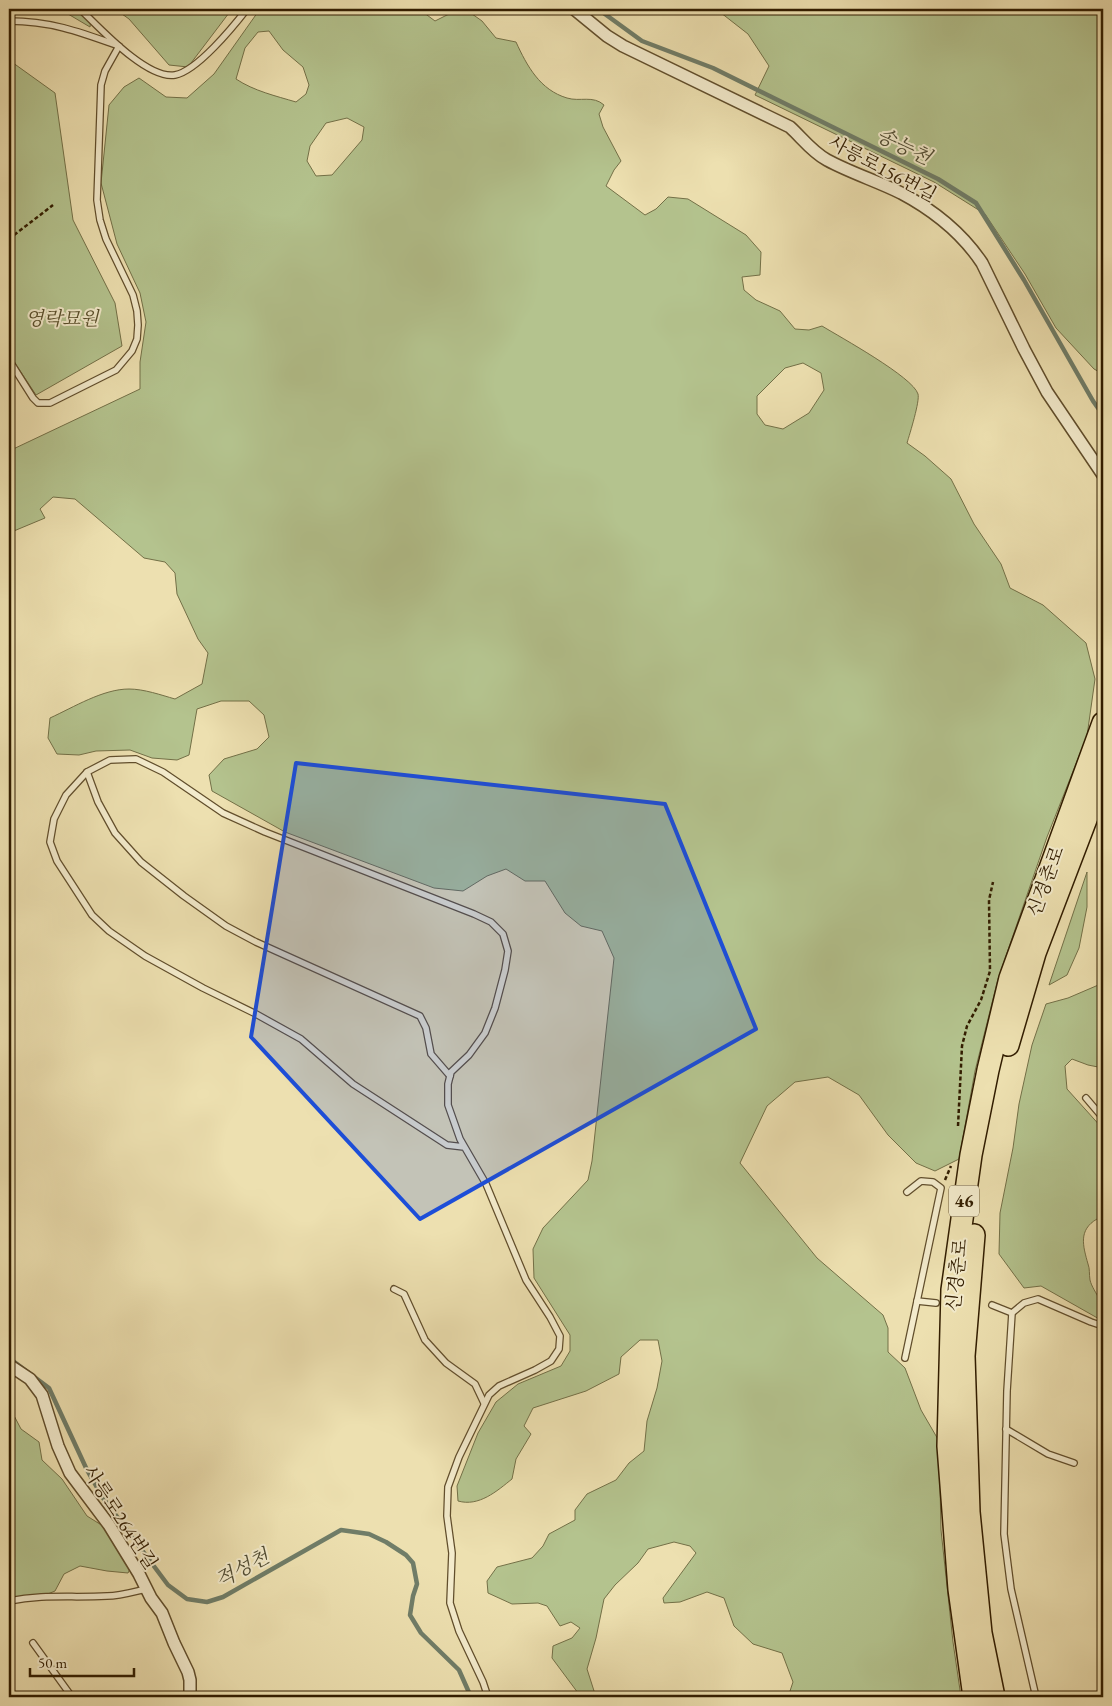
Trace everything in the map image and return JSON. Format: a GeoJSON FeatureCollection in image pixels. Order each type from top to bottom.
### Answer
{"type":"FeatureCollection","features":[{"type":"Feature","properties":{"kind":"highway","name":"신경춘로"},"geometry":{"type":"LineString","coordinates":[[974,1697],[959,1589],[948,1446],[952,1290],[971,1155],[988,1070],[1010,978],[1103,723]]}},
{"type":"Feature","properties":{"kind":"highway","name":"신경춘로"},"geometry":{"type":"LineString","coordinates":[[994,1697],[981,1633],[969,1512],[964,1356],[972,1250],[983,1161],[1005,1055],[1035,953],[1103,775]]}},
{"type":"Feature","properties":{"kind":"street","name":"사릉로156번길"},"geometry":{"type":"LineString","coordinates":[[574,9],[607,36],[623,46],[790,127],[808,146],[828,160],[901,194],[951,227],[974,250],[982,263],[1036,372],[1063,417],[1103,475]]}},
{"type":"Feature","properties":{"kind":"street","name":"사릉로264번길"},"geometry":{"type":"LineString","coordinates":[[9,1366],[30,1379],[42,1395],[58,1446],[70,1473],[109,1525],[139,1574],[146,1590],[162,1613],[188,1672],[190,1697]]}},
{"type":"Feature","properties":{"kind":"lane"},"geometry":{"type":"LineString","coordinates":[[80,9],[131,57],[153,71],[164,75],[184,72],[200,61],[247,9]]}},
{"type":"Feature","properties":{"kind":"lane"},"geometry":{"type":"LineString","coordinates":[[9,21],[68,28],[119,46]]}},
{"type":"Feature","properties":{"kind":"lane"},"geometry":{"type":"LineString","coordinates":[[9,360],[33,398],[38,403],[45,404],[116,370],[132,351],[137,339],[137,312],[133,294],[106,239],[100,220],[97,200],[101,85],[119,46]]}},
{"type":"Feature","properties":{"kind":"lane"},"geometry":{"type":"LineString","coordinates":[[464,1147],[447,1145],[353,1084],[301,1039],[145,956],[109,931],[92,915],[58,861],[50,842],[54,819],[66,794],[87,772],[110,760],[136,759],[163,772],[223,813],[265,832],[474,914],[491,922],[503,934],[508,951],[495,1008],[485,1033],[469,1055],[451,1072],[448,1105],[464,1147],[486,1184],[526,1280],[560,1336],[559,1350],[551,1361],[500,1386],[489,1395],[458,1457],[448,1487],[447,1516],[452,1553],[450,1603],[459,1631],[488,1697]]}},
{"type":"Feature","properties":{"kind":"lane"},"geometry":{"type":"LineString","coordinates":[[87,772],[98,802],[115,833],[141,862],[226,926],[256,942],[420,1016],[426,1028],[431,1054],[450,1076]]}},
{"type":"Feature","properties":{"kind":"lane"},"geometry":{"type":"LineString","coordinates":[[1086,1098],[1103,1118]]}},
{"type":"Feature","properties":{"kind":"lane"},"geometry":{"type":"LineString","coordinates":[[905,1358],[941,1188],[934,1182],[921,1181],[907,1192]]}},
{"type":"Feature","properties":{"kind":"lane"},"geometry":{"type":"LineString","coordinates":[[394,1288],[404,1294],[425,1340],[446,1363],[475,1384],[484,1403]]}},
{"type":"Feature","properties":{"kind":"lane"},"geometry":{"type":"LineString","coordinates":[[1036,1697],[1011,1588],[1004,1534],[1006,1429],[1012,1313],[1024,1303],[1038,1299],[1103,1326]]}},
{"type":"Feature","properties":{"kind":"lane"},"geometry":{"type":"LineString","coordinates":[[917,1301],[936,1303]]}},
{"type":"Feature","properties":{"kind":"lane"},"geometry":{"type":"LineString","coordinates":[[992,1306],[1012,1313]]}},
{"type":"Feature","properties":{"kind":"lane"},"geometry":{"type":"LineString","coordinates":[[1006,1429],[1048,1454],[1074,1464]]}},
{"type":"Feature","properties":{"kind":"lane"},"geometry":{"type":"LineString","coordinates":[[9,1601],[31,1596],[107,1596],[146,1590]]}},
{"type":"Feature","properties":{"kind":"lane"},"geometry":{"type":"LineString","coordinates":[[33,1643],[72,1697]]}},
{"type":"Feature","properties":{"kind":"path"},"geometry":{"type":"LineString","coordinates":[[9,239],[53,205]]}},
{"type":"Feature","properties":{"kind":"path"},"geometry":{"type":"LineString","coordinates":[[956,1134],[962,1046],[967,1026],[981,1000],[990,972],[989,900],[993,882]]}},
{"type":"Feature","properties":{"kind":"path"},"geometry":{"type":"LineString","coordinates":[[941,1188],[951,1166],[952,1158]]}},
{"type":"Feature","properties":{"kind":"highlighted area"},"geometry":{"type":"Polygon","coordinates":[[[296,763],[665,804],[756,1029],[420,1219],[251,1037],[296,763]]]}},
{"type":"Feature","properties":{"kind":"green space"},"geometry":{"type":"Polygon","coordinates":[[[9,9],[77,9],[91,19],[90,27],[63,11],[9,14],[9,9]]]}},
{"type":"Feature","properties":{"kind":"green space"},"geometry":{"type":"Polygon","coordinates":[[[115,9],[232,9],[188,67],[169,65],[129,19],[115,9]]]}},
{"type":"Feature","properties":{"kind":"green space"},"geometry":{"type":"Polygon","coordinates":[[[260,9],[419,9],[435,21],[459,9],[465,9],[482,21],[496,38],[516,42],[530,68],[549,89],[567,98],[591,99],[604,105],[599,114],[603,127],[621,161],[606,186],[645,215],[656,209],[668,197],[688,199],[746,235],[761,252],[760,275],[742,277],[744,290],[756,300],[780,311],[795,329],[809,330],[822,326],[890,368],[913,387],[918,394],[918,403],[907,443],[951,479],[974,524],[1001,564],[1010,588],[1043,605],[1086,643],[1095,679],[1087,736],[1047,837],[998,979],[975,1071],[959,1159],[935,1171],[916,1163],[888,1135],[859,1095],[828,1077],[795,1082],[767,1106],[740,1163],[817,1258],[883,1315],[888,1328],[888,1352],[905,1368],[921,1410],[939,1441],[941,1530],[961,1697],[788,1697],[793,1682],[782,1653],[753,1644],[734,1626],[724,1598],[707,1592],[680,1602],[664,1603],[663,1598],[696,1553],[690,1546],[674,1542],[648,1549],[638,1563],[615,1585],[604,1599],[587,1669],[595,1694],[589,1697],[581,1697],[552,1658],[553,1646],[572,1638],[580,1628],[571,1622],[560,1626],[547,1606],[538,1603],[512,1604],[488,1593],[487,1581],[497,1567],[532,1558],[543,1546],[549,1534],[575,1520],[575,1510],[587,1494],[616,1480],[629,1463],[644,1451],[647,1421],[657,1388],[662,1361],[658,1340],[640,1340],[621,1357],[619,1374],[586,1391],[533,1408],[524,1426],[531,1434],[516,1459],[512,1479],[500,1488],[480,1500],[466,1502],[458,1501],[457,1486],[478,1433],[496,1402],[518,1384],[561,1366],[570,1351],[570,1335],[534,1278],[533,1249],[543,1228],[588,1180],[592,1161],[614,958],[602,931],[581,926],[565,913],[545,881],[525,881],[506,869],[487,876],[463,891],[434,888],[285,832],[212,791],[209,775],[224,759],[257,749],[269,737],[264,715],[249,701],[221,701],[197,709],[189,755],[177,760],[152,758],[130,750],[96,751],[79,755],[57,754],[48,738],[50,718],[99,695],[119,690],[135,689],[175,699],[202,684],[208,653],[198,639],[177,594],[175,573],[165,562],[144,558],[75,499],[53,497],[40,509],[45,518],[9,533],[9,451],[140,389],[140,362],[146,322],[140,293],[117,244],[101,183],[109,105],[124,87],[139,78],[166,97],[187,98],[214,74],[260,9]],[[269,31],[258,32],[245,48],[236,79],[258,90],[296,102],[306,94],[309,85],[303,67],[283,50],[269,31]],[[347,118],[326,123],[310,146],[307,161],[316,176],[332,175],[362,140],[364,127],[347,118]],[[803,363],[785,368],[757,396],[757,414],[765,425],[783,429],[809,413],[824,390],[821,373],[803,363]]]}},
{"type":"Feature","properties":{"kind":"green space"},"geometry":{"type":"Polygon","coordinates":[[[716,9],[1103,9],[1103,374],[1094,369],[1056,328],[1025,274],[985,214],[934,182],[755,95],[769,66],[748,34],[716,9]]]}},
{"type":"Feature","properties":{"kind":"green space","name":"영락묘원"},"geometry":{"type":"Polygon","coordinates":[[[9,60],[55,93],[73,220],[115,303],[122,346],[36,395],[9,354],[9,60]]]}},
{"type":"Feature","properties":{"kind":"green space"},"geometry":{"type":"Polygon","coordinates":[[[1087,872],[1087,907],[1079,948],[1067,975],[1049,985],[1087,872]]]}},
{"type":"Feature","properties":{"kind":"green space"},"geometry":{"type":"Polygon","coordinates":[[[1103,983],[1103,1068],[1072,1059],[1065,1066],[1067,1089],[1103,1129],[1103,1221],[1097,1219],[1091,1223],[1084,1233],[1084,1245],[1090,1280],[1103,1310],[1101,1320],[1041,1286],[1024,1288],[999,1254],[1000,1213],[1013,1148],[1019,1104],[1032,1045],[1046,1004],[1068,998],[1103,983]]]}},
{"type":"Feature","properties":{"kind":"green space"},"geometry":{"type":"Polygon","coordinates":[[[9,1406],[21,1429],[39,1442],[42,1460],[62,1479],[87,1516],[103,1526],[131,1567],[128,1573],[80,1566],[64,1574],[55,1591],[38,1598],[9,1604],[9,1406]]]}},
{"type":"Feature","properties":{"kind":"waterway","name":"송능천"},"geometry":{"type":"LineString","coordinates":[[598,9],[642,41],[713,68],[938,179],[976,203],[1024,280],[1093,401],[1103,415]]}},
{"type":"Feature","properties":{"kind":"waterway","name":"적성천"},"geometry":{"type":"LineString","coordinates":[[9,1358],[49,1388],[87,1470],[103,1498],[168,1585],[187,1599],[207,1602],[223,1597],[341,1530],[369,1534],[406,1555],[413,1563],[417,1584],[410,1615],[421,1633],[459,1670],[471,1697]]}}]}
